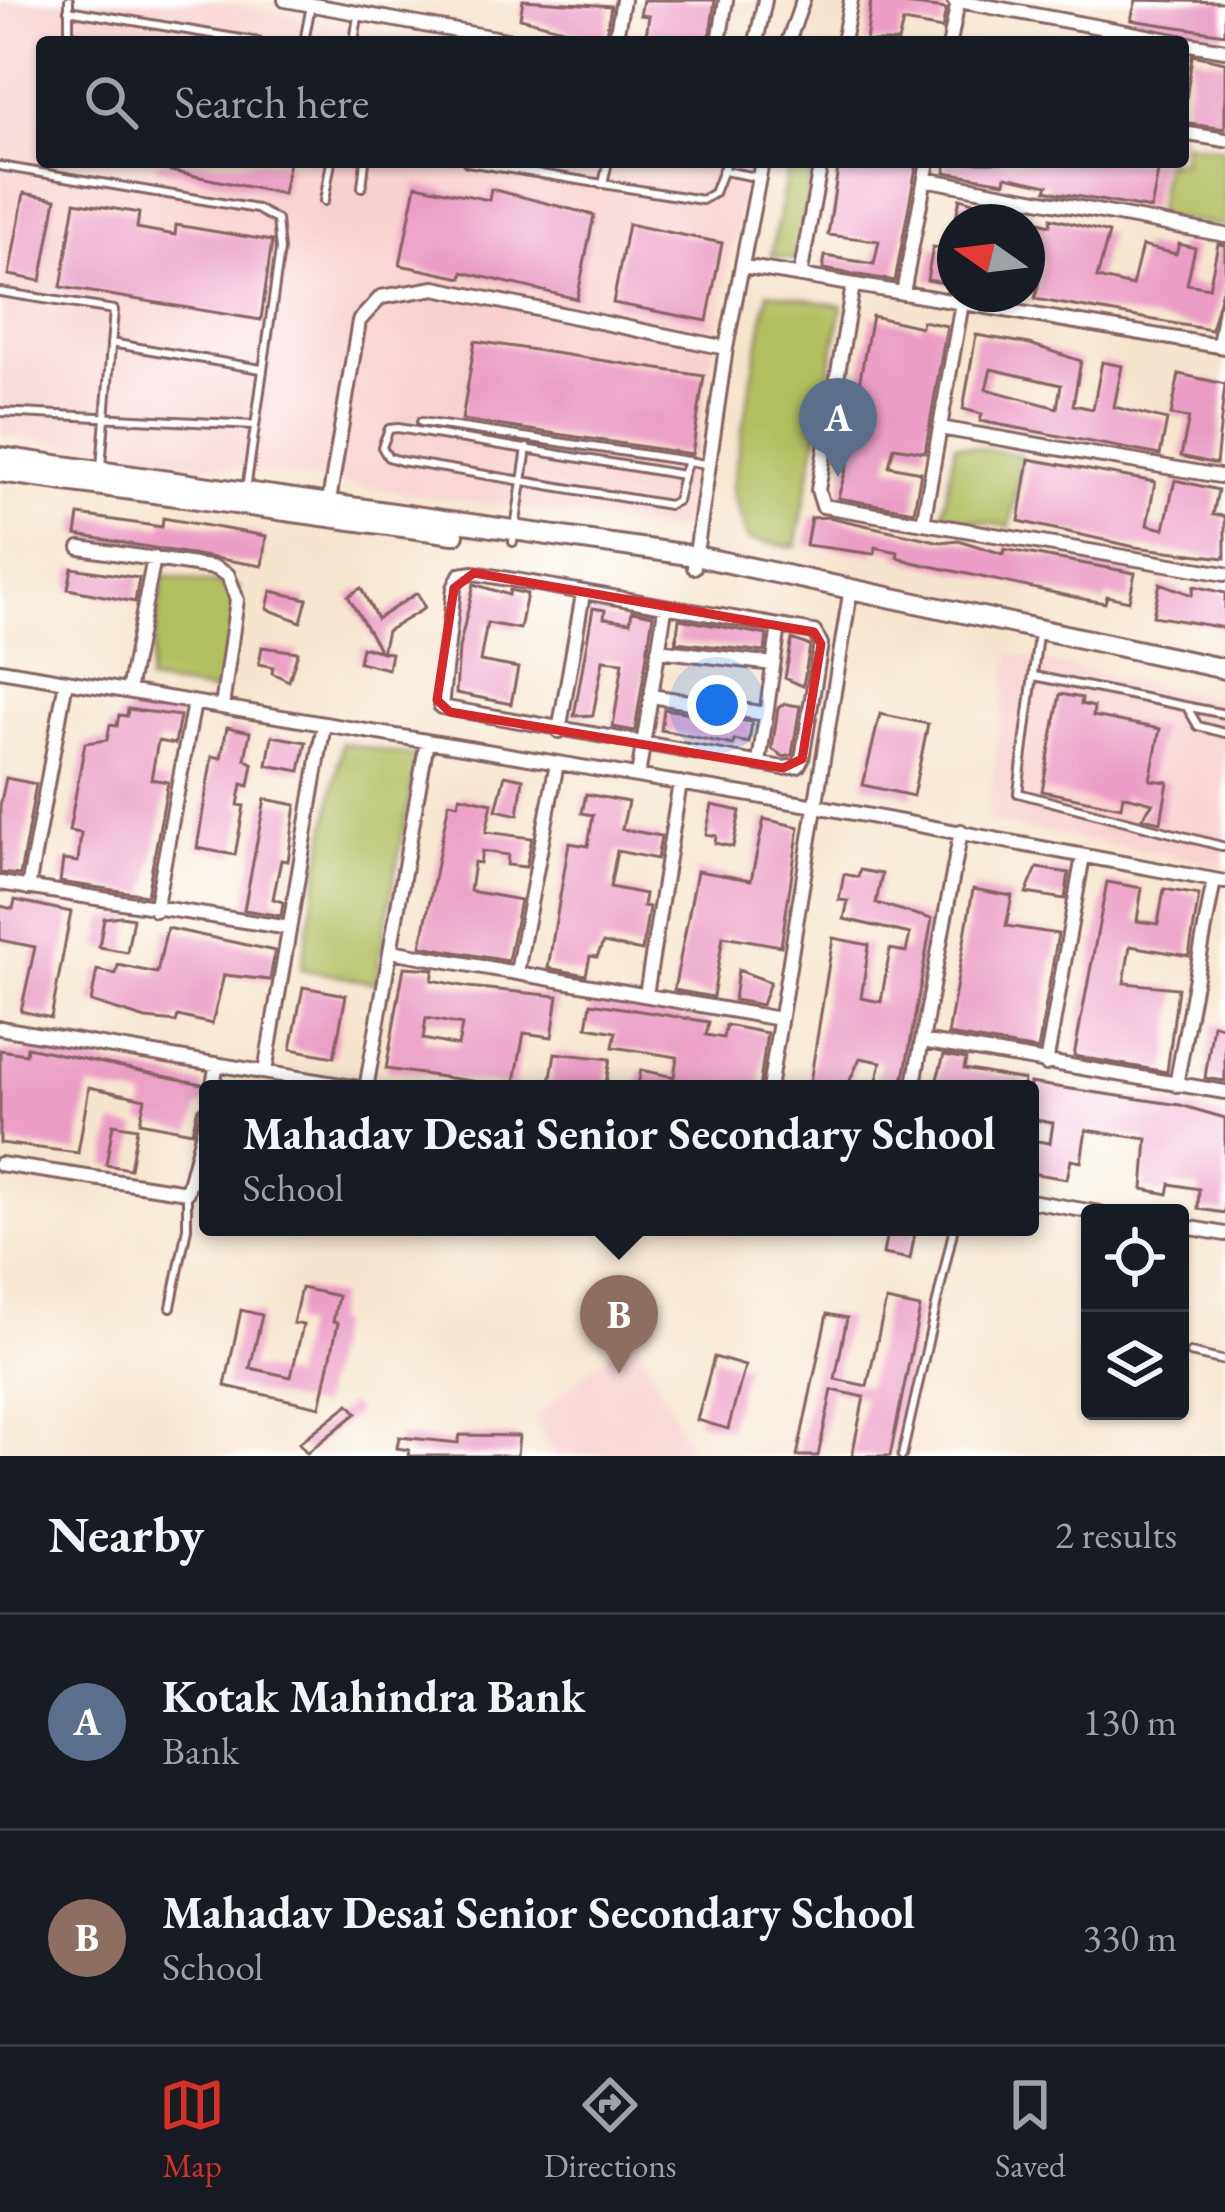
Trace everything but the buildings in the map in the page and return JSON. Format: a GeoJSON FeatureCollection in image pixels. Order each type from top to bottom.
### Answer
{"type":"FeatureCollection","features":[{"type":"Feature","properties":{"kind":"street"},"geometry":{"type":"LineString","coordinates":[[285,0],[335,5],[451,36]]}},
{"type":"Feature","properties":{"kind":"street"},"geometry":{"type":"LineString","coordinates":[[616,36],[622,0]]}},
{"type":"Feature","properties":{"kind":"street"},"geometry":{"type":"LineString","coordinates":[[720,36],[726,0]]}},
{"type":"Feature","properties":{"kind":"street"},"geometry":{"type":"LineString","coordinates":[[757,36],[765,0]]}},
{"type":"Feature","properties":{"kind":"street"},"geometry":{"type":"LineString","coordinates":[[790,36],[803,0]]}},
{"type":"Feature","properties":{"kind":"street"},"geometry":{"type":"LineString","coordinates":[[844,36],[851,0]]}},
{"type":"Feature","properties":{"kind":"street"},"geometry":{"type":"LineString","coordinates":[[951,36],[956,0],[1150,36]]}},
{"type":"Feature","properties":{"kind":"street"},"geometry":{"type":"LineString","coordinates":[[1189,43],[1225,50]]}},
{"type":"Feature","properties":{"kind":"street"},"geometry":{"type":"LineString","coordinates":[[1189,134],[1225,140]]}},
{"type":"Feature","properties":{"kind":"street"},"geometry":{"type":"LineString","coordinates":[[695,561],[726,348],[761,168]]}},
{"type":"Feature","properties":{"kind":"street"},"geometry":{"type":"LineString","coordinates":[[800,276],[820,168]]}},
{"type":"Feature","properties":{"kind":"street"},"geometry":{"type":"LineString","coordinates":[[903,293],[927,168]]}},
{"type":"Feature","properties":{"kind":"street"},"geometry":{"type":"LineString","coordinates":[[925,179],[1225,235]]}},
{"type":"Feature","properties":{"kind":"street"},"geometry":{"type":"LineString","coordinates":[[742,266],[937,299]]}},
{"type":"Feature","properties":{"kind":"street"},"geometry":{"type":"LineString","coordinates":[[853,284],[818,499],[831,508],[1225,574]]}},
{"type":"Feature","properties":{"kind":"street"},"geometry":{"type":"LineString","coordinates":[[328,509],[358,321],[381,297],[435,288],[726,348]]}},
{"type":"Feature","properties":{"kind":"street"},"geometry":{"type":"LineString","coordinates":[[1016,312],[1222,346],[1225,308]]}},
{"type":"Feature","properties":{"kind":"street"},"geometry":{"type":"LineString","coordinates":[[923,524],[960,312]]}},
{"type":"Feature","properties":{"kind":"street"},"geometry":{"type":"LineString","coordinates":[[940,428],[1225,477]]}},
{"type":"Feature","properties":{"kind":"street"},"geometry":{"type":"LineString","coordinates":[[0,457],[100,479]]}},
{"type":"Feature","properties":{"kind":"street"},"geometry":{"type":"LineString","coordinates":[[0,472],[245,497],[695,561],[1225,668]]}},
{"type":"Feature","properties":{"kind":"street"},"geometry":{"type":"LineString","coordinates":[[80,548],[215,568],[236,584],[222,707]]}},
{"type":"Feature","properties":{"kind":"street"},"geometry":{"type":"LineString","coordinates":[[128,692],[154,559]]}},
{"type":"Feature","properties":{"kind":"street"},"geometry":{"type":"LineString","coordinates":[[466,573],[583,594],[814,632],[821,644],[802,759],[792,768],[643,746],[441,707],[454,588],[466,573]]}},
{"type":"Feature","properties":{"kind":"street"},"geometry":{"type":"LineString","coordinates":[[770,1080],[850,593]]}},
{"type":"Feature","properties":{"kind":"street"},"geometry":{"type":"LineString","coordinates":[[559,731],[583,594]]}},
{"type":"Feature","properties":{"kind":"street"},"geometry":{"type":"LineString","coordinates":[[638,776],[665,609]]}},
{"type":"Feature","properties":{"kind":"street"},"geometry":{"type":"LineString","coordinates":[[759,763],[779,626]]}},
{"type":"Feature","properties":{"kind":"street"},"geometry":{"type":"LineString","coordinates":[[1038,633],[1225,680]]}},
{"type":"Feature","properties":{"kind":"street"},"geometry":{"type":"LineString","coordinates":[[658,650],[773,664]]}},
{"type":"Feature","properties":{"kind":"street"},"geometry":{"type":"LineString","coordinates":[[0,670],[961,831],[1219,881],[1176,1084]]}},
{"type":"Feature","properties":{"kind":"street"},"geometry":{"type":"LineString","coordinates":[[28,888],[66,681]]}},
{"type":"Feature","properties":{"kind":"street"},"geometry":{"type":"LineString","coordinates":[[651,696],[766,714]]}},
{"type":"Feature","properties":{"kind":"street"},"geometry":{"type":"LineString","coordinates":[[155,910],[194,703]]}},
{"type":"Feature","properties":{"kind":"street"},"geometry":{"type":"LineString","coordinates":[[265,1072],[324,724]]}},
{"type":"Feature","properties":{"kind":"street"},"geometry":{"type":"LineString","coordinates":[[367,1080],[427,741]]}},
{"type":"Feature","properties":{"kind":"street"},"geometry":{"type":"LineString","coordinates":[[517,972],[556,763]]}},
{"type":"Feature","properties":{"kind":"street"},"geometry":{"type":"LineString","coordinates":[[646,995],[680,783]]}},
{"type":"Feature","properties":{"kind":"street"},"geometry":{"type":"LineString","coordinates":[[915,1080],[961,831]]}},
{"type":"Feature","properties":{"kind":"street"},"geometry":{"type":"LineString","coordinates":[[1046,1064],[1083,856]]}},
{"type":"Feature","properties":{"kind":"street"},"geometry":{"type":"LineString","coordinates":[[0,883],[289,928]]}},
{"type":"Feature","properties":{"kind":"street"},"geometry":{"type":"LineString","coordinates":[[391,951],[780,1018]]}},
{"type":"Feature","properties":{"kind":"street"},"geometry":{"type":"LineString","coordinates":[[0,1028],[312,1080]]}},
{"type":"Feature","properties":{"kind":"street"},"geometry":{"type":"LineString","coordinates":[[922,1041],[1225,1093]]}},
{"type":"Feature","properties":{"kind":"street"},"geometry":{"type":"LineString","coordinates":[[214,1080],[217,1064]]}},
{"type":"Feature","properties":{"kind":"street"},"geometry":{"type":"LineString","coordinates":[[0,1163],[188,1192],[199,1148]]}},
{"type":"Feature","properties":{"kind":"street"},"geometry":{"type":"LineString","coordinates":[[1039,1203],[1081,1210]]}},
{"type":"Feature","properties":{"kind":"street"},"geometry":{"type":"LineString","coordinates":[[1189,1228],[1225,1234]]}},
{"type":"Feature","properties":{"kind":"lane"},"geometry":{"type":"LineString","coordinates":[[70,0],[69,34],[76,36]]}},
{"type":"Feature","properties":{"kind":"lane"},"geometry":{"type":"LineString","coordinates":[[305,36],[311,5]]}},
{"type":"Feature","properties":{"kind":"lane"},"geometry":{"type":"LineString","coordinates":[[68,10],[223,36]]}},
{"type":"Feature","properties":{"kind":"lane"},"geometry":{"type":"LineString","coordinates":[[355,36],[359,14]]}},
{"type":"Feature","properties":{"kind":"lane"},"geometry":{"type":"LineString","coordinates":[[0,166],[257,209],[277,220],[280,250],[245,497]]}},
{"type":"Feature","properties":{"kind":"lane"},"geometry":{"type":"LineString","coordinates":[[324,201],[331,168]]}},
{"type":"Feature","properties":{"kind":"lane"},"geometry":{"type":"LineString","coordinates":[[362,187],[364,168]]}},
{"type":"Feature","properties":{"kind":"lane"},"geometry":{"type":"LineString","coordinates":[[504,168],[702,200],[714,193],[724,168]]}},
{"type":"Feature","properties":{"kind":"lane"},"geometry":{"type":"LineString","coordinates":[[603,184],[607,168]]}},
{"type":"Feature","properties":{"kind":"lane"},"geometry":{"type":"LineString","coordinates":[[731,168],[760,177]]}},
{"type":"Feature","properties":{"kind":"lane"},"geometry":{"type":"LineString","coordinates":[[0,292],[114,310],[100,479]]}},
{"type":"Feature","properties":{"kind":"lane"},"geometry":{"type":"LineString","coordinates":[[111,343],[262,369]]}},
{"type":"Feature","properties":{"kind":"lane"},"geometry":{"type":"LineString","coordinates":[[0,412],[255,425]]}},
{"type":"Feature","properties":{"kind":"lane"},"geometry":{"type":"LineString","coordinates":[[421,422],[709,465]]}},
{"type":"Feature","properties":{"kind":"lane"},"geometry":{"type":"LineString","coordinates":[[683,475],[398,428],[389,429],[382,447],[388,458],[401,461],[669,505],[677,501],[688,461]]}},
{"type":"Feature","properties":{"kind":"lane"},"geometry":{"type":"LineString","coordinates":[[514,537],[527,448]]}},
{"type":"Feature","properties":{"kind":"lane"},"geometry":{"type":"LineString","coordinates":[[1038,633],[1018,793],[1225,847]]}},
{"type":"Feature","properties":{"kind":"lane"},"geometry":{"type":"LineString","coordinates":[[1033,675],[1225,714]]}},
{"type":"Feature","properties":{"kind":"lane"},"geometry":{"type":"LineString","coordinates":[[1187,706],[1198,726],[1225,733]]}},
{"type":"Feature","properties":{"kind":"lane"},"geometry":{"type":"LineString","coordinates":[[171,1307],[187,1228],[188,1192]]}},
{"type":"Feature","properties":{"kind":"lane"},"geometry":{"type":"LineString","coordinates":[[902,1456],[952,1236]]}},
{"type":"Feature","properties":{"kind":"lane"},"geometry":{"type":"LineString","coordinates":[[1190,1354],[1225,1360]]}},
{"type":"Feature","properties":{"kind":"highlighted area"},"geometry":{"type":"Polygon","coordinates":[[[474,573],[814,632],[821,644],[802,759],[783,768],[450,712],[437,700],[454,588],[474,573]]]}},
{"type":"Feature","properties":{"kind":"shaded area"},"geometry":{"type":"Polygon","coordinates":[[[0,0],[202,0],[406,36],[36,36],[36,168],[747,168],[680,531],[0,435],[0,0]]]}},
{"type":"Feature","properties":{"kind":"shaded area"},"geometry":{"type":"Polygon","coordinates":[[[1010,654],[1225,701],[1225,865],[987,822],[1010,654]]]}},
{"type":"Feature","properties":{"kind":"shaded area"},"geometry":{"type":"Polygon","coordinates":[[[633,1331],[693,1456],[553,1456],[534,1418],[633,1331]]]}},
{"type":"Feature","properties":{"kind":"green space"},"geometry":{"type":"Polygon","coordinates":[[[1189,143],[1225,149],[1225,226],[1156,216],[1163,168],[1189,168],[1189,143]]]}},
{"type":"Feature","properties":{"kind":"green space"},"geometry":{"type":"Polygon","coordinates":[[[788,168],[812,168],[796,260],[771,255],[788,168]]]}},
{"type":"Feature","properties":{"kind":"green space"},"geometry":{"type":"Polygon","coordinates":[[[768,292],[842,306],[796,547],[748,540],[731,490],[768,292]]]}},
{"type":"Feature","properties":{"kind":"green space"},"geometry":{"type":"Polygon","coordinates":[[[955,444],[1022,455],[1010,527],[943,515],[955,444]]]}},
{"type":"Feature","properties":{"kind":"green space"},"geometry":{"type":"Polygon","coordinates":[[[164,576],[239,587],[223,693],[148,682],[164,576]]]}},
{"type":"Feature","properties":{"kind":"green space"},"geometry":{"type":"Polygon","coordinates":[[[342,743],[417,757],[375,983],[301,969],[342,743]]]}},
{"type":"Feature","properties":{"kind":"place","name":"Kotak Mahindra Bank"},"geometry":{"type":"Point","coordinates":[838,477]}},
{"type":"Feature","properties":{"kind":"place","name":"Mahadav Desai Senior Secondary School"},"geometry":{"type":"Point","coordinates":[619,1374]}}]}
